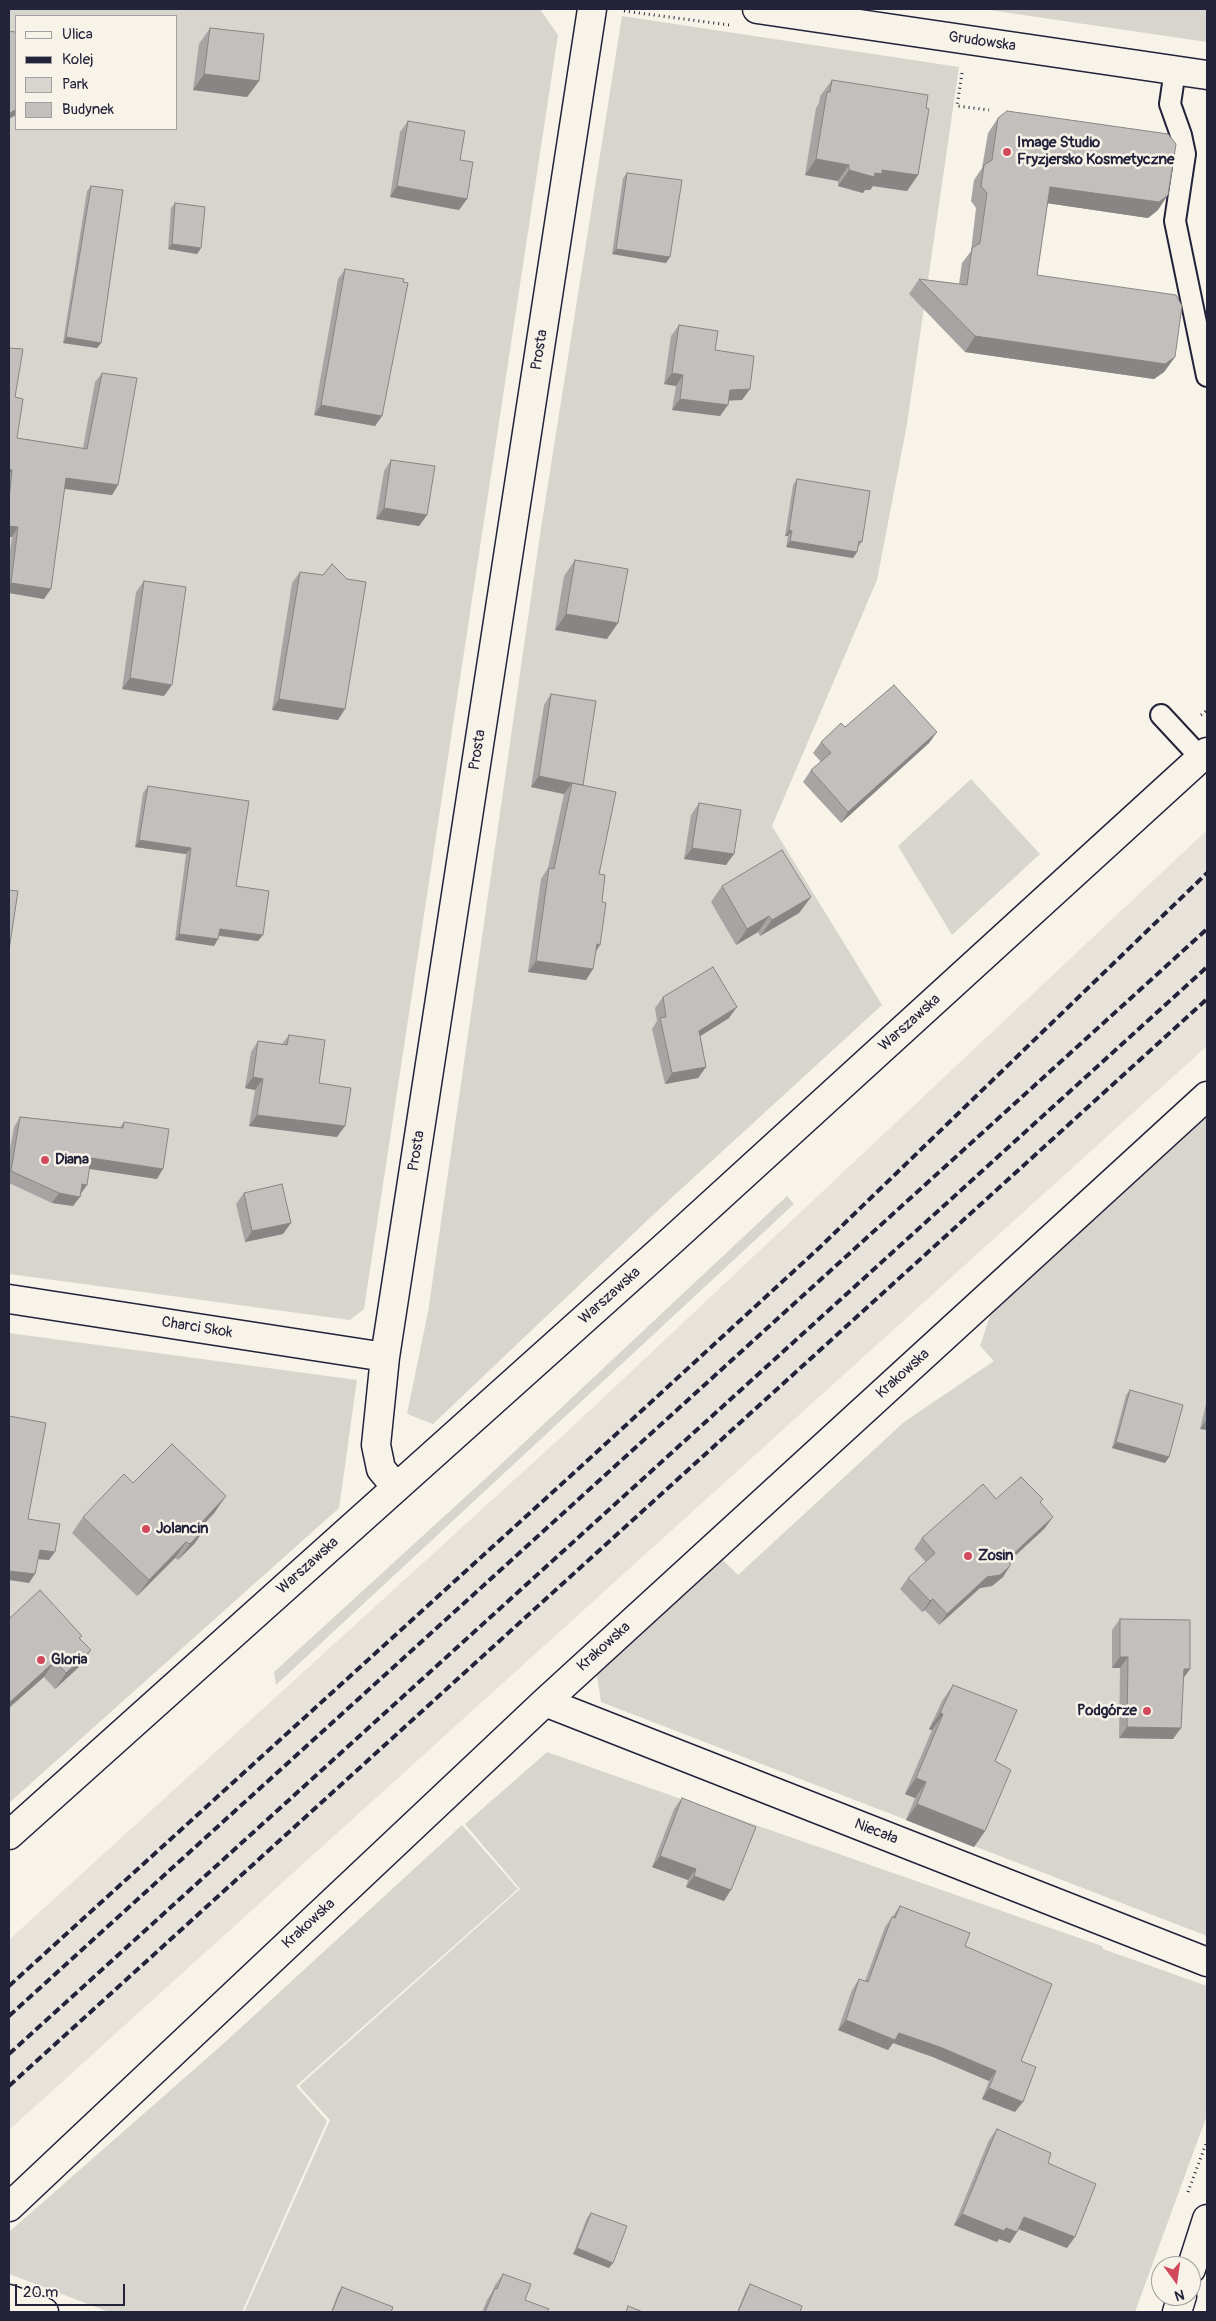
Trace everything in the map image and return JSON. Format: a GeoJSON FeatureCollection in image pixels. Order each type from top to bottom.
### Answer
{"type":"FeatureCollection","features":[{"type":"Feature","properties":{"kind":"street","name":"Prosta"},"geometry":{"type":"LineString","coordinates":[[396,1487],[381,1470],[376,1446],[385,1357],[604,9]]}},
{"type":"Feature","properties":{"kind":"street","name":"Grudowska"},"geometry":{"type":"LineString","coordinates":[[757,9],[1207,75]]}},
{"type":"Feature","properties":{"kind":"street","name":"Warszawska"},"geometry":{"type":"LineString","coordinates":[[9,1835],[684,1229],[1204,755]]}},
{"type":"Feature","properties":{"kind":"street","name":"Krakowska"},"geometry":{"type":"LineString","coordinates":[[9,2207],[545,1702],[1207,1096]]}},
{"type":"Feature","properties":{"kind":"street","name":"Charci Skok"},"geometry":{"type":"LineString","coordinates":[[9,1299],[385,1357]]}},
{"type":"Feature","properties":{"kind":"street","name":"Niecała"},"geometry":{"type":"LineString","coordinates":[[545,1702],[1207,1962]]}},
{"type":"Feature","properties":{"kind":"street"},"geometry":{"type":"LineString","coordinates":[[1195,2256],[1207,2219]]}},
{"type":"Feature","properties":{"kind":"street"},"geometry":{"type":"LineString","coordinates":[[9,2299],[44,2312]]}},
{"type":"Feature","properties":{"kind":"lane"},"geometry":{"type":"LineString","coordinates":[[1175,70],[1170,104],[1181,135],[1184,154],[1174,221],[1207,376]]}},
{"type":"Feature","properties":{"kind":"lane"},"geometry":{"type":"LineString","coordinates":[[1161,715],[1204,755]]}},
{"type":"Feature","properties":{"kind":"path"},"geometry":{"type":"LineString","coordinates":[[604,9],[732,26]]}},
{"type":"Feature","properties":{"kind":"path"},"geometry":{"type":"LineString","coordinates":[[962,67],[957,106],[989,110]]}},
{"type":"Feature","properties":{"kind":"shaded area"},"geometry":{"type":"Polygon","coordinates":[[[1207,830],[1207,1046],[9,2130],[9,1940],[570,1429],[1207,830]]]}},
{"type":"Feature","properties":{"kind":"green space"},"geometry":{"type":"Polygon","coordinates":[[[9,9],[540,9],[558,35],[364,1309],[350,1320],[9,1274],[9,9]]]}},
{"type":"Feature","properties":{"kind":"green space"},"geometry":{"type":"Polygon","coordinates":[[[982,9],[1207,9],[1207,42],[982,9]]]}},
{"type":"Feature","properties":{"kind":"green space"},"geometry":{"type":"Polygon","coordinates":[[[622,16],[959,67],[907,424],[877,580],[772,826],[882,1005],[655,1213],[433,1424],[407,1414],[428,1312],[541,528],[622,16]]]}},
{"type":"Feature","properties":{"kind":"green space"},"geometry":{"type":"Polygon","coordinates":[[[971,779],[1040,854],[952,935],[898,846],[971,779]]]}},
{"type":"Feature","properties":{"kind":"green space"},"geometry":{"type":"Polygon","coordinates":[[[1207,1113],[1207,1936],[601,1702],[596,1670],[718,1555],[738,1575],[904,1422],[994,1361],[980,1346],[992,1310],[1207,1113]]]}},
{"type":"Feature","properties":{"kind":"green space"},"geometry":{"type":"Polygon","coordinates":[[[787,1196],[794,1204],[276,1685],[274,1672],[498,1467],[787,1196]]]}},
{"type":"Feature","properties":{"kind":"green space"},"geometry":{"type":"Polygon","coordinates":[[[9,1333],[357,1380],[339,1508],[9,1803],[9,1333]]]}},
{"type":"Feature","properties":{"kind":"green space"},"geometry":{"type":"Polygon","coordinates":[[[547,1752],[1102,1946],[1103,1949],[1207,1986],[1207,2115],[1155,2256],[1151,2256],[1151,2268],[1135,2312],[244,2312],[330,2120],[299,2086],[520,1889],[465,1824],[547,1752]]]}},
{"type":"Feature","properties":{"kind":"green space"},"geometry":{"type":"Polygon","coordinates":[[[462,1825],[518,1889],[296,2086],[327,2121],[242,2312],[109,2312],[9,2274],[9,2232],[223,2044],[462,1825]]]}},
{"type":"Feature","properties":{"kind":"building"},"geometry":{"type":"Polygon","coordinates":[[[210,28],[264,34],[259,81],[204,74],[210,28]]]}},
{"type":"Feature","properties":{"kind":"building"},"geometry":{"type":"Polygon","coordinates":[[[9,31],[15,32],[15,110],[9,114],[9,31]]]}},
{"type":"Feature","properties":{"kind":"building"},"geometry":{"type":"Polygon","coordinates":[[[832,80],[928,95],[926,108],[929,109],[918,175],[882,170],[882,174],[875,173],[874,177],[849,170],[849,165],[816,159],[827,92],[830,92],[832,80]]]}},
{"type":"Feature","properties":{"kind":"building"},"geometry":{"type":"Polygon","coordinates":[[[1007,111],[1168,134],[1176,144],[1168,195],[1159,202],[1050,187],[1037,275],[1176,295],[1182,306],[1175,357],[1165,364],[975,336],[919,279],[967,285],[972,248],[980,243],[987,193],[981,186],[984,165],[992,160],[998,118],[1007,111]]]}},
{"type":"Feature","properties":{"kind":"building"},"geometry":{"type":"Polygon","coordinates":[[[408,121],[465,131],[460,160],[473,162],[467,199],[397,186],[408,121]]]}},
{"type":"Feature","properties":{"kind":"building"},"geometry":{"type":"Polygon","coordinates":[[[627,173],[682,180],[670,257],[616,249],[627,173]]]}},
{"type":"Feature","properties":{"kind":"building"},"geometry":{"type":"Polygon","coordinates":[[[91,186],[123,190],[101,343],[66,337],[91,186]]]}},
{"type":"Feature","properties":{"kind":"building"},"geometry":{"type":"Polygon","coordinates":[[[175,203],[205,207],[201,248],[172,244],[175,203]]]}},
{"type":"Feature","properties":{"kind":"building"},"geometry":{"type":"Polygon","coordinates":[[[345,269],[404,279],[403,282],[408,283],[382,416],[321,405],[345,269]]]}},
{"type":"Feature","properties":{"kind":"building"},"geometry":{"type":"Polygon","coordinates":[[[679,325],[718,331],[715,350],[754,356],[750,389],[730,390],[728,405],[680,399],[683,375],[672,373],[679,325]]]}},
{"type":"Feature","properties":{"kind":"building"},"geometry":{"type":"Polygon","coordinates":[[[9,348],[23,349],[15,397],[23,399],[17,438],[87,449],[102,373],[137,378],[118,485],[66,478],[51,589],[11,583],[18,527],[9,526],[12,470],[9,469],[9,348]]]}},
{"type":"Feature","properties":{"kind":"building"},"geometry":{"type":"Polygon","coordinates":[[[391,460],[435,466],[427,515],[384,508],[391,460]]]}},
{"type":"Feature","properties":{"kind":"building"},"geometry":{"type":"Polygon","coordinates":[[[797,479],[870,491],[862,542],[859,541],[857,552],[790,541],[792,531],[789,530],[797,479]]]}},
{"type":"Feature","properties":{"kind":"building"},"geometry":{"type":"Polygon","coordinates":[[[575,560],[628,569],[618,623],[566,614],[575,560]]]}},
{"type":"Feature","properties":{"kind":"building"},"geometry":{"type":"Polygon","coordinates":[[[332,564],[347,579],[366,582],[345,709],[279,699],[300,572],[323,575],[332,564]]]}},
{"type":"Feature","properties":{"kind":"building"},"geometry":{"type":"Polygon","coordinates":[[[144,581],[186,587],[172,685],[130,678],[144,581]]]}},
{"type":"Feature","properties":{"kind":"building"},"geometry":{"type":"Polygon","coordinates":[[[894,685],[937,732],[848,812],[811,770],[831,753],[821,742],[841,723],[845,727],[894,685]]]}},
{"type":"Feature","properties":{"kind":"building"},"geometry":{"type":"Polygon","coordinates":[[[551,694],[596,701],[583,785],[539,776],[551,694]]]}},
{"type":"Feature","properties":{"kind":"building"},"geometry":{"type":"Polygon","coordinates":[[[572,783],[616,792],[599,874],[605,875],[602,902],[606,903],[600,945],[597,944],[593,969],[536,961],[549,868],[554,869],[572,783]]]}},
{"type":"Feature","properties":{"kind":"building"},"geometry":{"type":"Polygon","coordinates":[[[148,786],[249,801],[236,886],[269,891],[263,935],[220,929],[218,939],[179,934],[191,848],[139,840],[148,786]]]}},
{"type":"Feature","properties":{"kind":"building"},"geometry":{"type":"Polygon","coordinates":[[[699,803],[741,810],[734,854],[692,848],[699,803]]]}},
{"type":"Feature","properties":{"kind":"building"},"geometry":{"type":"Polygon","coordinates":[[[782,850],[811,897],[772,920],[769,916],[747,929],[722,886],[782,850]]]}},
{"type":"Feature","properties":{"kind":"building"},"geometry":{"type":"Polygon","coordinates":[[[9,890],[18,891],[9,950],[9,890]]]}},
{"type":"Feature","properties":{"kind":"building"},"geometry":{"type":"Polygon","coordinates":[[[713,967],[737,1007],[699,1031],[706,1067],[672,1073],[660,1018],[666,1017],[663,997],[713,967]]]}},
{"type":"Feature","properties":{"kind":"building"},"geometry":{"type":"Polygon","coordinates":[[[289,1035],[325,1040],[319,1083],[351,1088],[345,1126],[257,1115],[263,1079],[253,1077],[258,1041],[287,1045],[289,1035]]]}},
{"type":"Feature","properties":{"kind":"building"},"geometry":{"type":"Polygon","coordinates":[[[20,1117],[123,1128],[124,1122],[169,1129],[163,1169],[91,1158],[87,1185],[82,1184],[80,1197],[59,1193],[11,1171],[20,1117]]]}},
{"type":"Feature","properties":{"kind":"building"},"geometry":{"type":"Polygon","coordinates":[[[282,1184],[291,1223],[252,1231],[244,1193],[282,1184]]]}},
{"type":"Feature","properties":{"kind":"building"},"geometry":{"type":"Polygon","coordinates":[[[1130,1390],[1183,1405],[1169,1457],[1116,1442],[1130,1390]]]}},
{"type":"Feature","properties":{"kind":"building"},"geometry":{"type":"Polygon","coordinates":[[[9,1416],[46,1423],[28,1519],[60,1524],[55,1552],[40,1550],[35,1574],[9,1571],[9,1416]]]}},
{"type":"Feature","properties":{"kind":"building","name":"Jolancin"},"geometry":{"type":"Polygon","coordinates":[[[172,1444],[226,1496],[202,1522],[206,1527],[190,1544],[186,1542],[149,1580],[83,1517],[124,1474],[133,1483],[172,1444]]]}},
{"type":"Feature","properties":{"kind":"building","name":"Zosin"},"geometry":{"type":"Polygon","coordinates":[[[1021,1477],[1043,1499],[1040,1502],[1053,1517],[1010,1557],[1010,1566],[1000,1575],[987,1577],[947,1614],[933,1599],[930,1601],[908,1578],[935,1553],[922,1538],[983,1484],[996,1499],[1021,1477]]]}},
{"type":"Feature","properties":{"kind":"building","name":"Gloria"},"geometry":{"type":"Polygon","coordinates":[[[40,1590],[82,1636],[79,1638],[91,1650],[66,1673],[55,1661],[9,1703],[9,1619],[40,1590]]]}},
{"type":"Feature","properties":{"kind":"building","name":"Podgórze"},"geometry":{"type":"Polygon","coordinates":[[[1120,1619],[1190,1620],[1190,1669],[1184,1669],[1181,1728],[1127,1727],[1128,1657],[1120,1657],[1120,1619]]]}},
{"type":"Feature","properties":{"kind":"building"},"geometry":{"type":"Polygon","coordinates":[[[953,1685],[1017,1710],[995,1761],[1011,1770],[985,1831],[917,1804],[926,1782],[916,1778],[943,1714],[940,1713],[953,1685]]]}},
{"type":"Feature","properties":{"kind":"building"},"geometry":{"type":"Polygon","coordinates":[[[682,1798],[756,1827],[731,1890],[694,1876],[696,1869],[660,1856],[682,1798]]]}},
{"type":"Feature","properties":{"kind":"building"},"geometry":{"type":"Polygon","coordinates":[[[900,1906],[970,1933],[965,1946],[1052,1984],[1021,2061],[1036,2067],[1023,2102],[989,2088],[996,2071],[940,2047],[899,2033],[895,2040],[846,2020],[859,1979],[868,1982],[892,1917],[895,1918],[900,1906]]]}},
{"type":"Feature","properties":{"kind":"building"},"geometry":{"type":"Polygon","coordinates":[[[997,2129],[1051,2153],[1048,2163],[1096,2184],[1075,2237],[1024,2217],[1017,2232],[1006,2228],[1004,2231],[962,2214],[997,2129]]]}},
{"type":"Feature","properties":{"kind":"building"},"geometry":{"type":"Polygon","coordinates":[[[591,2213],[627,2226],[613,2263],[577,2248],[591,2213]]]}},
{"type":"Feature","properties":{"kind":"building"},"geometry":{"type":"Polygon","coordinates":[[[503,2274],[531,2284],[525,2300],[549,2309],[547,2312],[485,2312],[503,2274]]]}},
{"type":"Feature","properties":{"kind":"building"},"geometry":{"type":"Polygon","coordinates":[[[750,2284],[802,2306],[800,2312],[738,2312],[750,2284]]]}},
{"type":"Feature","properties":{"kind":"building"},"geometry":{"type":"Polygon","coordinates":[[[342,2287],[393,2307],[391,2312],[332,2312],[342,2287]]]}},
{"type":"Feature","properties":{"kind":"building"},"geometry":{"type":"Polygon","coordinates":[[[628,2306],[643,2312],[626,2312],[628,2306]]]}},
{"type":"Feature","properties":{"kind":"railway"},"geometry":{"type":"LineString","coordinates":[[9,1986],[819,1248],[1207,873]]}},
{"type":"Feature","properties":{"kind":"railway"},"geometry":{"type":"LineString","coordinates":[[9,2016],[1207,929]]}},
{"type":"Feature","properties":{"kind":"railway"},"geometry":{"type":"LineString","coordinates":[[9,2054],[1207,967]]}},
{"type":"Feature","properties":{"kind":"railway"},"geometry":{"type":"LineString","coordinates":[[9,2086],[1207,999]]}},
{"type":"Feature","properties":{"kind":"place","name":"Image Studio Fryzjersko Kosmetyczne"},"geometry":{"type":"Point","coordinates":[1007,152]}},
{"type":"Feature","properties":{"kind":"place","name":"Diana"},"geometry":{"type":"Point","coordinates":[45,1160]}},
{"type":"Feature","properties":{"kind":"place","name":"Jolancin"},"geometry":{"type":"Point","coordinates":[146,1529]}},
{"type":"Feature","properties":{"kind":"place","name":"Zosin"},"geometry":{"type":"Point","coordinates":[968,1556]}},
{"type":"Feature","properties":{"kind":"place","name":"Gloria"},"geometry":{"type":"Point","coordinates":[41,1660]}},
{"type":"Feature","properties":{"kind":"place","name":"Podgórze"},"geometry":{"type":"Point","coordinates":[1147,1711]}}]}
